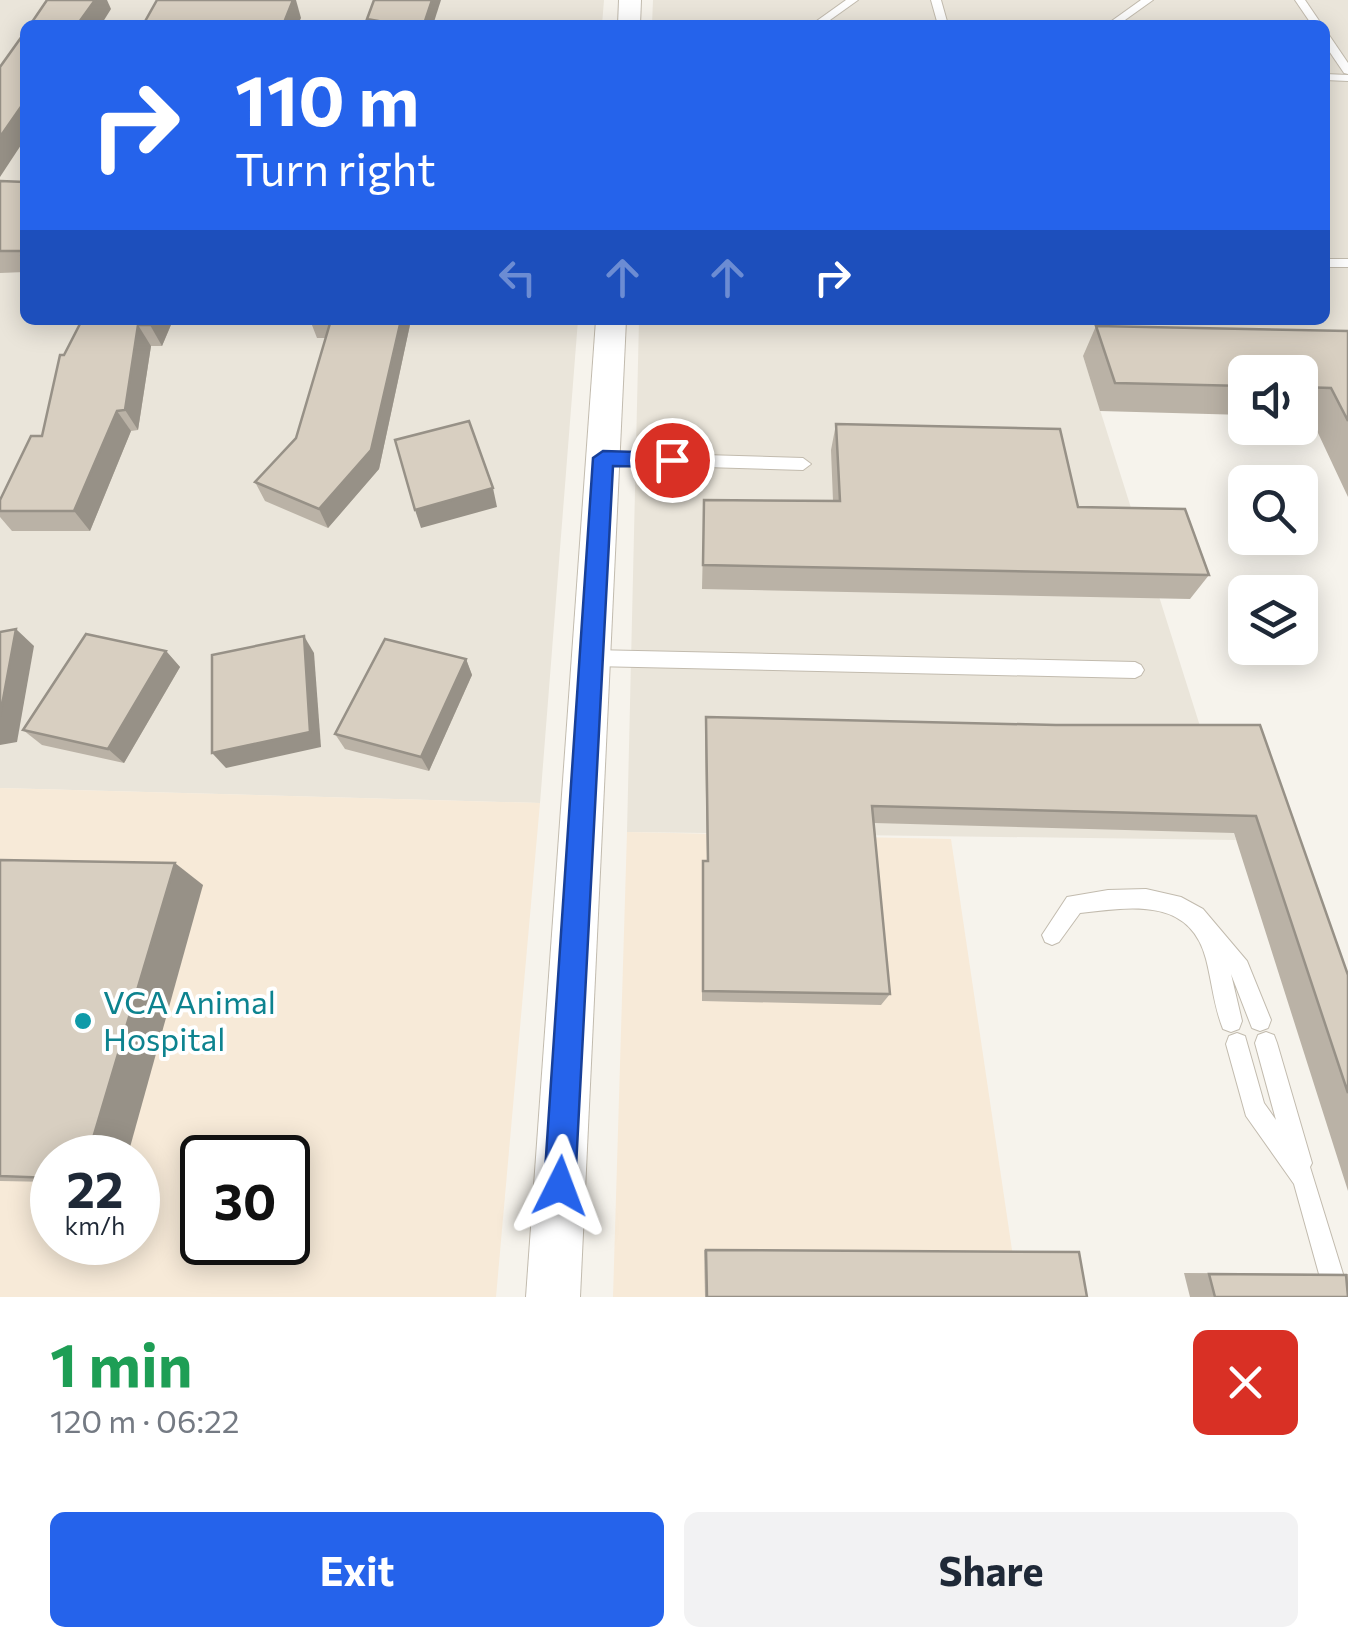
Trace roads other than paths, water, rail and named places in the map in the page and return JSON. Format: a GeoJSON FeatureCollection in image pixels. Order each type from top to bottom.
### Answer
{"type":"FeatureCollection","features":[{"type":"Feature","properties":{"kind":"street"},"geometry":{"type":"LineString","coordinates":[[553,1297],[611,325]]}},
{"type":"Feature","properties":{"kind":"lane"},"geometry":{"type":"LineString","coordinates":[[823,20],[853,0]]}},
{"type":"Feature","properties":{"kind":"lane"},"geometry":{"type":"LineString","coordinates":[[1118,20],[1148,0]]}},
{"type":"Feature","properties":{"kind":"lane"},"geometry":{"type":"LineString","coordinates":[[1330,45],[1348,74]]}},
{"type":"Feature","properties":{"kind":"lane"},"geometry":{"type":"LineString","coordinates":[[603,458],[803,464]]}},
{"type":"Feature","properties":{"kind":"lane"},"geometry":{"type":"LineString","coordinates":[[592,658],[1135,670]]}},
{"type":"Feature","properties":{"kind":"lane"},"geometry":{"type":"LineString","coordinates":[[1052,935],[1074,904],[1120,898],[1183,906],[1206,928],[1246,977],[1331,1274]]}},
{"type":"Feature","properties":{"kind":"lane"},"geometry":{"type":"LineString","coordinates":[[1206,928],[1254,1108],[1304,1178]]}},
{"type":"Feature","properties":{"kind":"place","name":"VCA Animal Hospital"},"geometry":{"type":"Point","coordinates":[83,1021]}}]}
